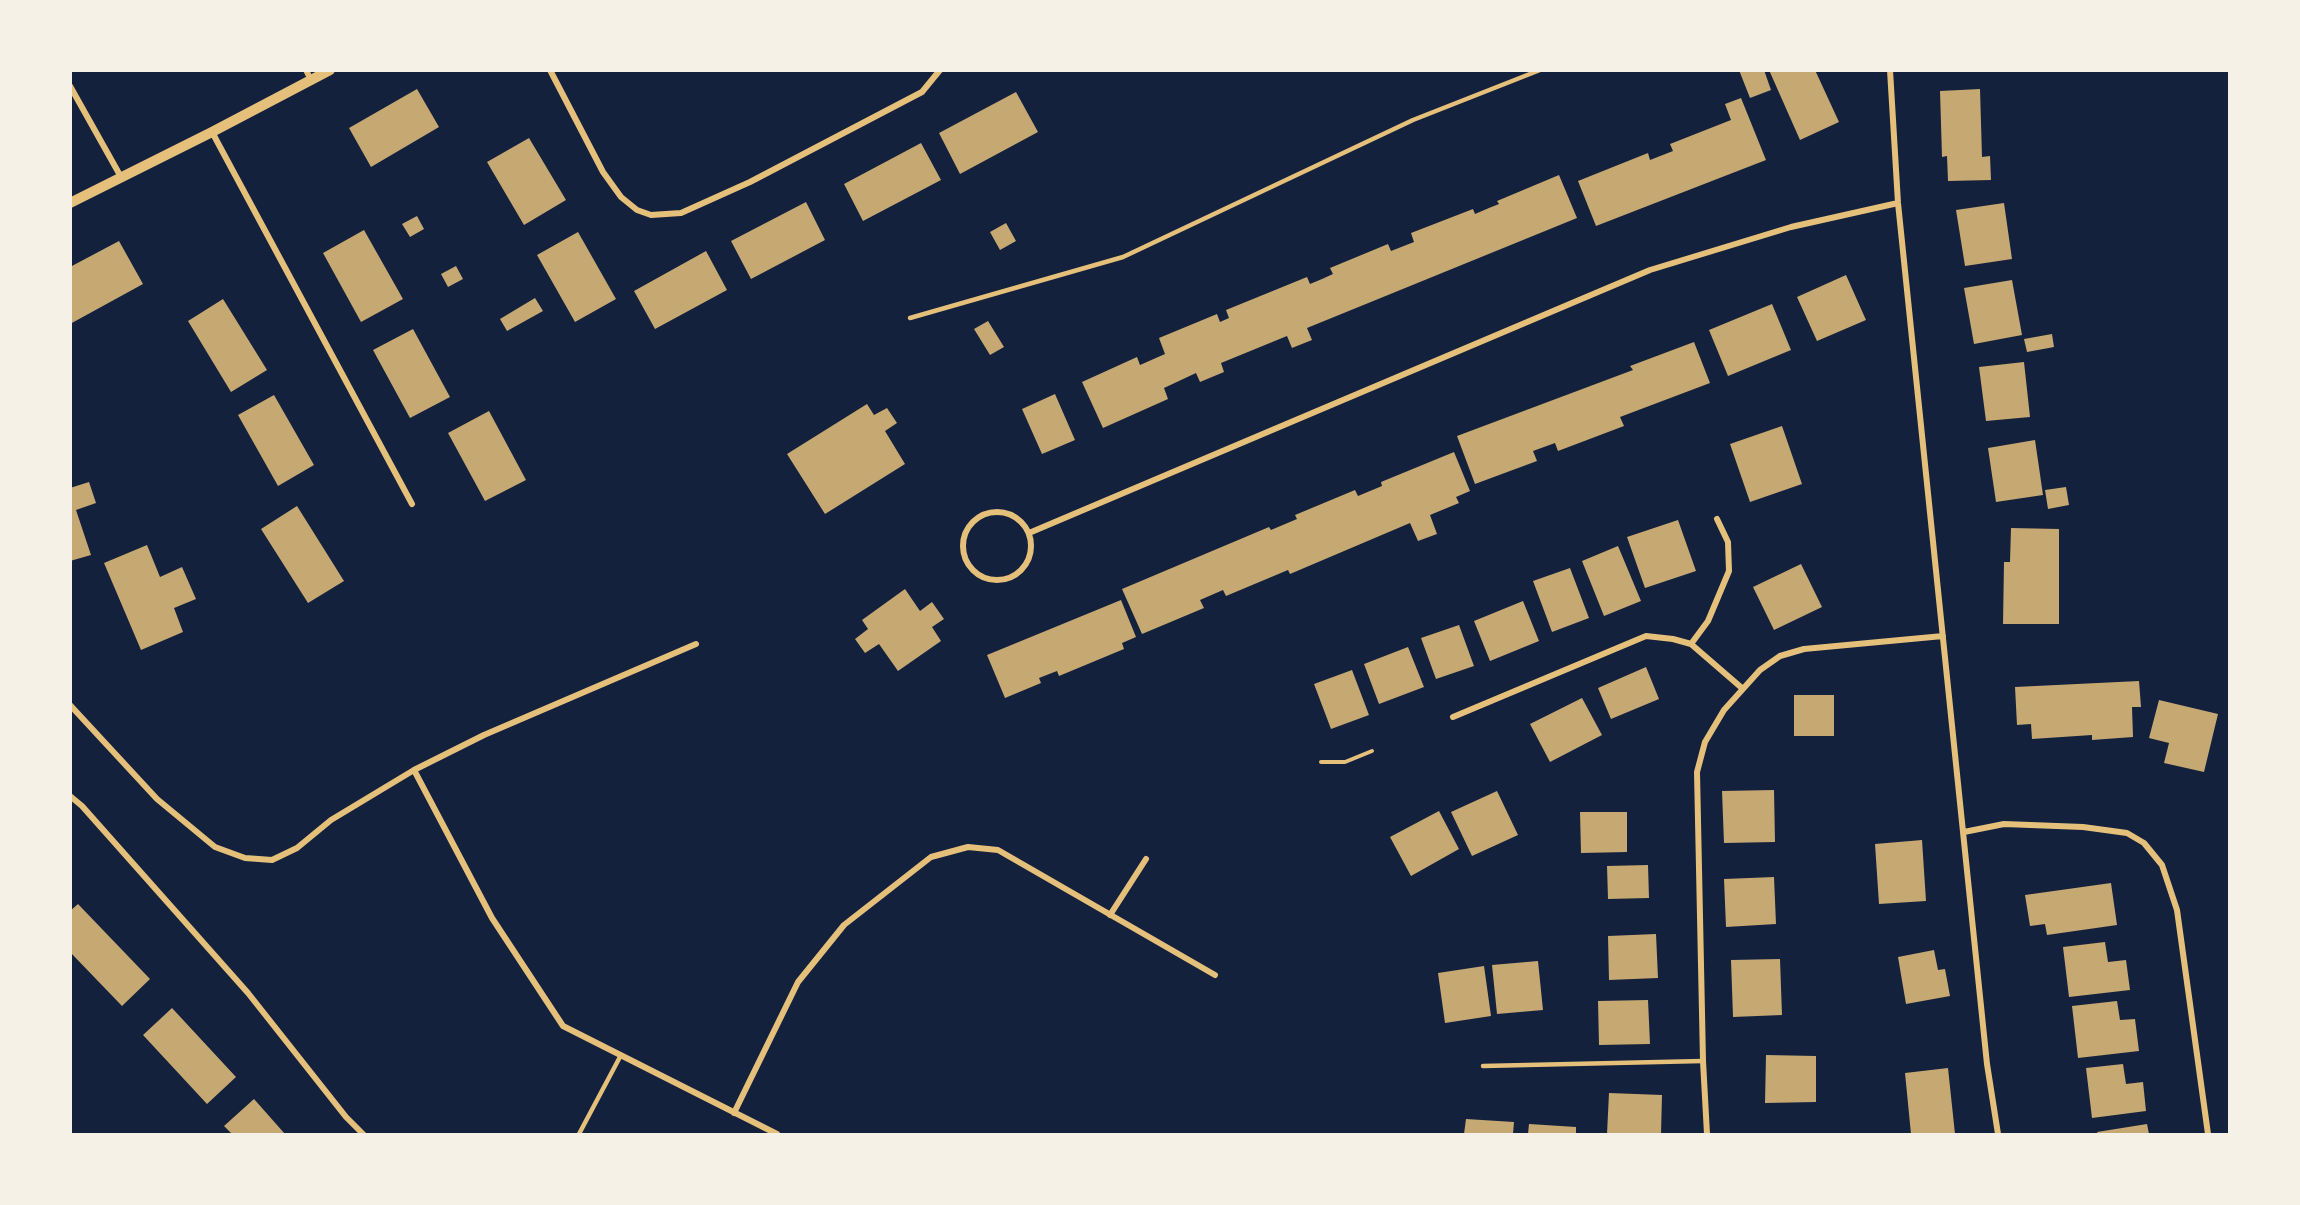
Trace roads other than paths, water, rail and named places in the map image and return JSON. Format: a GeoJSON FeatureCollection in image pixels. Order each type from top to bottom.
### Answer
{"type":"FeatureCollection","features":[{"type":"Feature","properties":{"kind":"street"},"geometry":{"type":"LineString","coordinates":[[70,203],[212,132],[308,75],[330,70]]}},
{"type":"Feature","properties":{"kind":"street"},"geometry":{"type":"LineString","coordinates":[[550,70],[603,172],[621,197],[637,210],[651,215],[681,213],[750,182],[922,92],[940,70]]}},
{"type":"Feature","properties":{"kind":"street"},"geometry":{"type":"LineString","coordinates":[[1890,70],[1898,203],[1988,1064],[1998,1134]]}},
{"type":"Feature","properties":{"kind":"street"},"geometry":{"type":"LineString","coordinates":[[70,86],[121,177]]}},
{"type":"Feature","properties":{"kind":"street"},"geometry":{"type":"LineString","coordinates":[[212,132],[412,504]]}},
{"type":"Feature","properties":{"kind":"street"},"geometry":{"type":"LineString","coordinates":[[1029,533],[1650,270],[1791,227],[1898,203]]}},
{"type":"Feature","properties":{"kind":"street"},"geometry":{"type":"LineString","coordinates":[[992,511],[1014,516],[1023,523],[1029,533],[1032,544],[1026,565],[1018,573],[1008,578],[986,578],[976,573],[964,555],[962,544],[971,522],[992,511]]}},
{"type":"Feature","properties":{"kind":"street"},"geometry":{"type":"LineString","coordinates":[[1691,644],[1708,621],[1730,571],[1728,542],[1717,519]]}},
{"type":"Feature","properties":{"kind":"street"},"geometry":{"type":"LineString","coordinates":[[1453,717],[1646,636],[1691,644],[1743,689]]}},
{"type":"Feature","properties":{"kind":"street"},"geometry":{"type":"LineString","coordinates":[[1707,1134],[1703,1061],[1697,772],[1705,742],[1724,710],[1760,670],[1780,657],[1804,649],[1943,636]]}},
{"type":"Feature","properties":{"kind":"street"},"geometry":{"type":"LineString","coordinates":[[70,705],[157,799],[215,847],[244,858],[272,860],[297,848],[331,820],[414,771],[484,735],[696,644]]}},
{"type":"Feature","properties":{"kind":"street"},"geometry":{"type":"LineString","coordinates":[[414,771],[492,918],[563,1026],[777,1134]]}},
{"type":"Feature","properties":{"kind":"street"},"geometry":{"type":"LineString","coordinates":[[70,796],[82,806],[248,993],[346,1117],[363,1134]]}},
{"type":"Feature","properties":{"kind":"street"},"geometry":{"type":"LineString","coordinates":[[1964,832],[2004,825],[2083,827],[2127,833],[2144,843],[2162,866],[2177,910],[2208,1134]]}},
{"type":"Feature","properties":{"kind":"street"},"geometry":{"type":"LineString","coordinates":[[734,1113],[798,982],[843,925],[931,857],[968,847],[998,850],[1215,975]]}},
{"type":"Feature","properties":{"kind":"street"},"geometry":{"type":"LineString","coordinates":[[1110,915],[1146,859]]}},
{"type":"Feature","properties":{"kind":"lane"},"geometry":{"type":"LineString","coordinates":[[910,318],[1123,256],[1413,120],[1540,70]]}},
{"type":"Feature","properties":{"kind":"lane"},"geometry":{"type":"LineString","coordinates":[[579,1134],[621,1055]]}},
{"type":"Feature","properties":{"kind":"lane"},"geometry":{"type":"LineString","coordinates":[[1483,1066],[1703,1061]]}}]}
